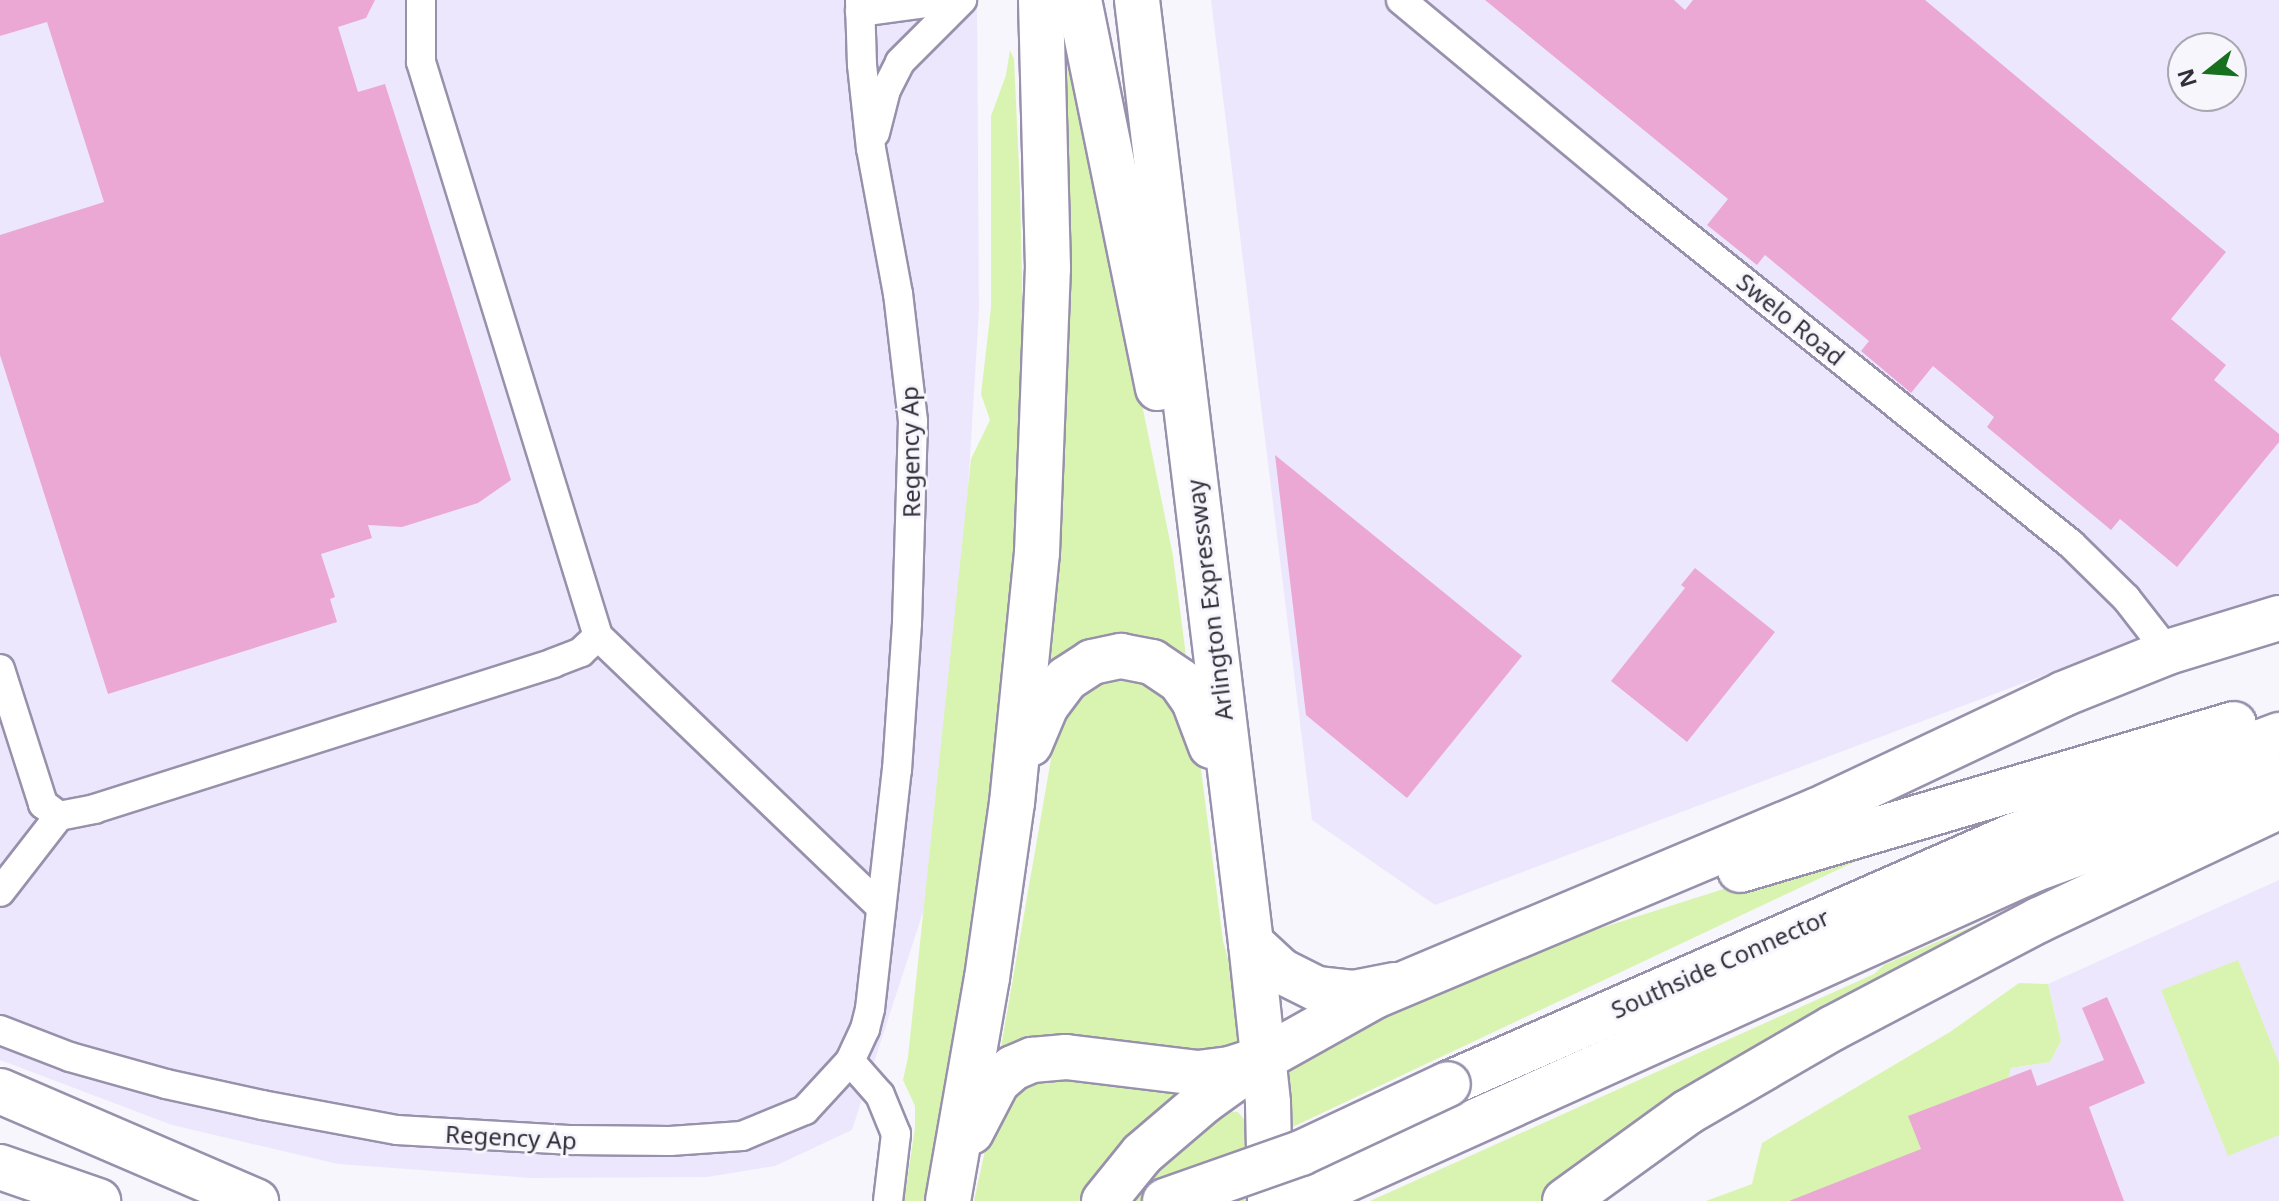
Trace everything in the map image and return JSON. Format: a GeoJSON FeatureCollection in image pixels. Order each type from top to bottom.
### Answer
{"type":"FeatureCollection","features":[{"type":"Feature","properties":{"kind":"highway"},"geometry":{"type":"LineString","coordinates":[[948,1201],[987,978],[1012,803],[1033,599],[1047,364],[1048,219],[1041,0]]}},
{"type":"Feature","properties":{"kind":"highway"},"geometry":{"type":"LineString","coordinates":[[1079,0],[1214,648]]}},
{"type":"Feature","properties":{"kind":"highway","name":"Arlington Expressway"},"geometry":{"type":"LineString","coordinates":[[1137,0],[1264,1058],[1270,1201]]}},
{"type":"Feature","properties":{"kind":"highway"},"geometry":{"type":"LineString","coordinates":[[1104,1201],[1142,1154],[1204,1101],[1264,1058],[1405,982],[1544,928],[1818,810],[2063,694],[2168,652],[2279,618]]}},
{"type":"Feature","properties":{"kind":"highway"},"geometry":{"type":"LineString","coordinates":[[1012,803],[1036,729],[1058,686],[1073,672],[1092,662],[1111,657],[1142,659],[1171,673],[1194,701],[1210,744],[1242,869]]}},
{"type":"Feature","properties":{"kind":"highway"},"geometry":{"type":"LineString","coordinates":[[1544,928],[2279,711]]}},
{"type":"Feature","properties":{"kind":"highway","name":"Southside Connector"},"geometry":{"type":"LineString","coordinates":[[1165,1201],[1216,1186],[1301,1153],[1448,1084],[2013,836],[2279,735]]}},
{"type":"Feature","properties":{"kind":"highway","name":"Southside Connector"},"geometry":{"type":"LineString","coordinates":[[1299,1201],[2035,869],[2279,780]]}},
{"type":"Feature","properties":{"kind":"highway"},"geometry":{"type":"LineString","coordinates":[[1565,1201],[1688,1112],[1833,1028],[2039,920],[2279,807]]}},
{"type":"Feature","properties":{"kind":"highway"},"geometry":{"type":"LineString","coordinates":[[1251,943],[1281,971],[1328,992],[1365,992],[1405,982]]}},
{"type":"Feature","properties":{"kind":"highway"},"geometry":{"type":"LineString","coordinates":[[948,1201],[983,1103],[997,1082],[1022,1063],[1066,1057],[1198,1073],[1230,1069],[1264,1058]]}},
{"type":"Feature","properties":{"kind":"highway"},"geometry":{"type":"LineString","coordinates":[[0,1091],[256,1201]]}},
{"type":"Feature","properties":{"kind":"highway"},"geometry":{"type":"LineString","coordinates":[[0,1167],[98,1201]]}},
{"type":"Feature","properties":{"kind":"street"},"geometry":{"type":"LineString","coordinates":[[421,0],[421,62],[598,636],[881,907]]}},
{"type":"Feature","properties":{"kind":"street"},"geometry":{"type":"LineString","coordinates":[[860,6],[948,0]]}},
{"type":"Feature","properties":{"kind":"street"},"geometry":{"type":"LineString","coordinates":[[871,149],[886,90],[900,62],[962,0]]}},
{"type":"Feature","properties":{"kind":"street","name":"Swelo Road"},"geometry":{"type":"LineString","coordinates":[[1401,0],[1638,197],[2071,544],[2126,598],[2168,652]]}},
{"type":"Feature","properties":{"kind":"street","name":"Regency Ap"},"geometry":{"type":"LineString","coordinates":[[0,1030],[70,1057],[166,1084],[262,1105],[397,1130],[573,1140],[670,1141],[742,1136],[805,1110],[850,1061],[865,1029],[870,1009],[898,754],[913,421],[902,319],[871,149],[860,6]]}},
{"type":"Feature","properties":{"kind":"street"},"geometry":{"type":"LineString","coordinates":[[0,892],[59,816],[94,809],[553,663],[581,652],[598,636]]}},
{"type":"Feature","properties":{"kind":"street"},"geometry":{"type":"LineString","coordinates":[[0,669],[43,804],[59,816]]}},
{"type":"Feature","properties":{"kind":"street"},"geometry":{"type":"LineString","coordinates":[[850,1061],[880,1095],[896,1134],[888,1201]]}},
{"type":"Feature","properties":{"kind":"shaded area"},"geometry":{"type":"Polygon","coordinates":[[[0,0],[977,0],[979,310],[961,604],[925,906],[852,1130],[775,1166],[707,1177],[531,1178],[338,1164],[172,1125],[0,1060],[0,0]]]}},
{"type":"Feature","properties":{"kind":"shaded area"},"geometry":{"type":"Polygon","coordinates":[[[1211,0],[2279,0],[2279,605],[2087,659],[1435,905],[1312,820],[1211,0]]]}},
{"type":"Feature","properties":{"kind":"shaded area"},"geometry":{"type":"Polygon","coordinates":[[[2279,880],[2279,1201],[2124,1201],[2003,1102],[2011,1068],[2050,1062],[2061,1041],[2048,984],[2279,880]]]}},
{"type":"Feature","properties":{"kind":"green space"},"geometry":{"type":"Polygon","coordinates":[[[1064,23],[1173,556],[1188,671],[1045,685],[1057,27],[1064,23]]]}},
{"type":"Feature","properties":{"kind":"green space"},"geometry":{"type":"Polygon","coordinates":[[[1010,50],[1014,59],[1020,190],[1026,466],[1003,756],[930,1201],[904,1201],[915,1128],[915,1106],[903,1080],[908,1057],[971,459],[990,420],[981,394],[991,308],[991,116],[1006,75],[1010,50]]]}},
{"type":"Feature","properties":{"kind":"green space"},"geometry":{"type":"Polygon","coordinates":[[[1124,676],[1159,686],[1187,731],[1201,769],[1223,941],[1245,1019],[1248,1047],[1232,1058],[1000,1053],[1056,730],[1088,683],[1124,676]]]}},
{"type":"Feature","properties":{"kind":"green space"},"geometry":{"type":"Polygon","coordinates":[[[1887,837],[1888,846],[1284,1131],[1281,1064],[1343,1028],[1557,942],[1887,837]]]}},
{"type":"Feature","properties":{"kind":"green space"},"geometry":{"type":"Polygon","coordinates":[[[2021,905],[1550,1201],[1370,1201],[1874,974],[1884,965],[2021,905]]]}},
{"type":"Feature","properties":{"kind":"green space"},"geometry":{"type":"Polygon","coordinates":[[[2238,960],[2279,1063],[2279,1135],[2228,1156],[2161,990],[2238,960]]]}},
{"type":"Feature","properties":{"kind":"green space"},"geometry":{"type":"Polygon","coordinates":[[[2019,983],[2048,984],[2061,1041],[2050,1062],[2011,1068],[2003,1101],[2124,1201],[1706,1201],[1752,1184],[1762,1143],[1950,1032],[2019,983]]]}},
{"type":"Feature","properties":{"kind":"green space"},"geometry":{"type":"Polygon","coordinates":[[[1015,1077],[1195,1082],[1087,1201],[974,1201],[991,1123],[1015,1077]]]}},
{"type":"Feature","properties":{"kind":"green space"},"geometry":{"type":"Polygon","coordinates":[[[1227,1111],[1238,1112],[1247,1123],[1253,1201],[1126,1201],[1169,1151],[1227,1111]]]}},
{"type":"Feature","properties":{"kind":"building"},"geometry":{"type":"Polygon","coordinates":[[[0,0],[375,0],[366,18],[338,27],[358,92],[385,84],[511,480],[478,503],[402,527],[368,525],[372,538],[321,554],[335,597],[330,599],[337,622],[108,694],[0,355],[0,235],[104,202],[47,22],[0,36],[0,0]]]}},
{"type":"Feature","properties":{"kind":"building"},"geometry":{"type":"Polygon","coordinates":[[[1485,0],[1674,0],[1685,10],[1693,0],[1925,0],[2226,252],[2171,319],[2226,365],[2214,380],[2279,434],[2279,442],[2177,567],[2120,519],[2111,530],[1987,427],[1994,417],[1933,366],[1911,393],[1861,351],[1869,341],[1765,255],[1757,265],[1707,225],[1728,199],[1485,0]]]}},
{"type":"Feature","properties":{"kind":"building"},"geometry":{"type":"Polygon","coordinates":[[[1275,455],[1522,656],[1407,798],[1306,715],[1275,455]]]}},
{"type":"Feature","properties":{"kind":"building"},"geometry":{"type":"Polygon","coordinates":[[[1695,568],[1775,632],[1687,742],[1611,681],[1685,588],[1681,585],[1695,568]]]}},
{"type":"Feature","properties":{"kind":"building"},"geometry":{"type":"Polygon","coordinates":[[[2107,997],[2145,1083],[2089,1107],[2124,1201],[1789,1201],[1921,1149],[1908,1116],[2031,1069],[2037,1086],[2104,1060],[2082,1008],[2107,997]]]}}]}
